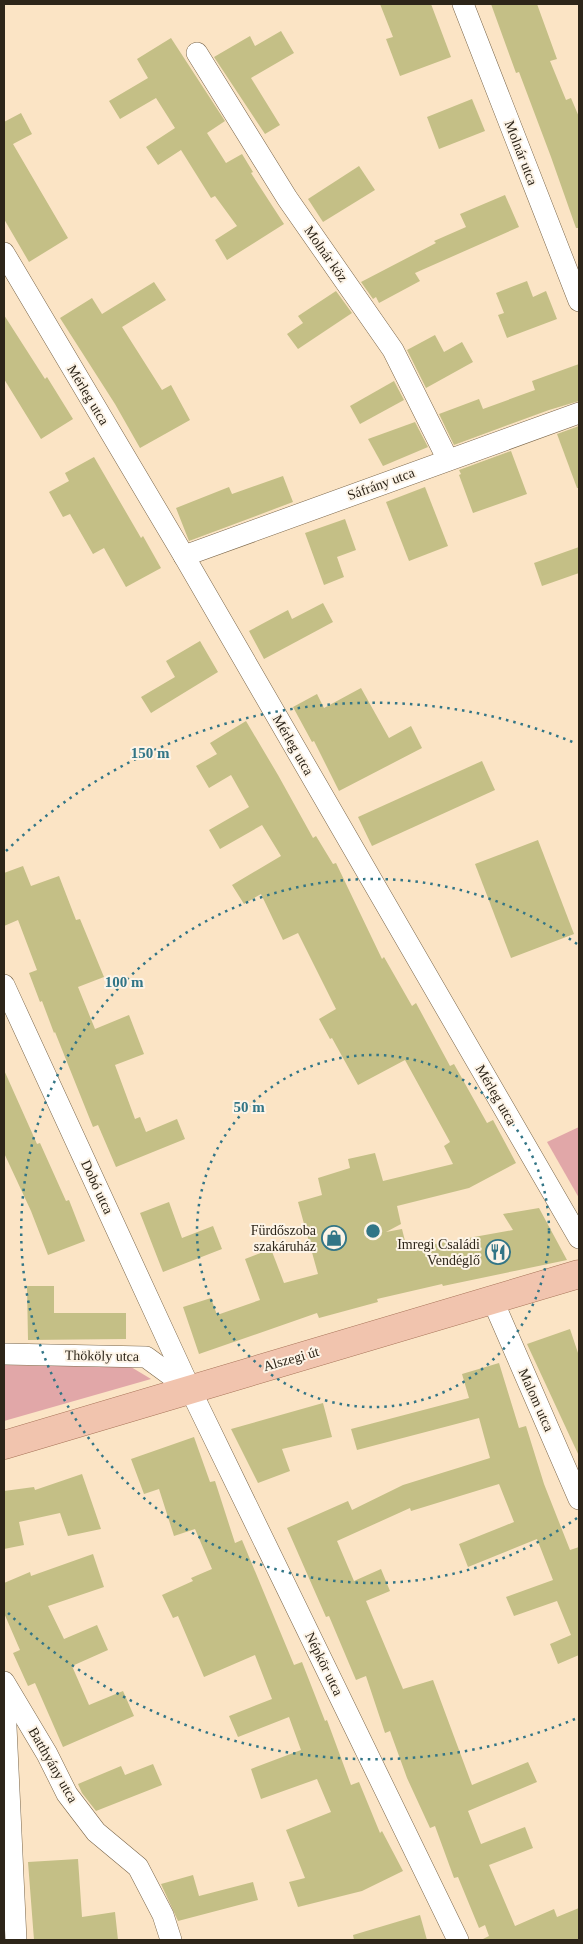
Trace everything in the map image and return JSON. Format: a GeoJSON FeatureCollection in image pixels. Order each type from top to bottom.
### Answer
{"type":"FeatureCollection","features":[{"type":"Feature","properties":{"kind":"main road","name":"Alszegi út"},"geometry":{"type":"LineString","coordinates":[[4,1445],[579,1274]]}},
{"type":"Feature","properties":{"kind":"street","name":"Molnár utca"},"geometry":{"type":"LineString","coordinates":[[464,4],[579,302]]}},
{"type":"Feature","properties":{"kind":"street","name":"Molnár köz"},"geometry":{"type":"LineString","coordinates":[[197,53],[287,198],[393,350],[448,460]]}},
{"type":"Feature","properties":{"kind":"street","name":"Mérleg utca"},"geometry":{"type":"LineString","coordinates":[[4,253],[184,556],[579,1238]]}},
{"type":"Feature","properties":{"kind":"street","name":"Sáfrány utca"},"geometry":{"type":"LineString","coordinates":[[184,556],[579,413]]}},
{"type":"Feature","properties":{"kind":"street","name":"Dobó utca"},"geometry":{"type":"LineString","coordinates":[[4,985],[190,1389]]}},
{"type":"Feature","properties":{"kind":"street","name":"Malom utca"},"geometry":{"type":"LineString","coordinates":[[493,1301],[579,1499]]}},
{"type":"Feature","properties":{"kind":"street","name":"Thököly utca"},"geometry":{"type":"LineString","coordinates":[[4,1354],[146,1357],[190,1389]]}},
{"type":"Feature","properties":{"kind":"street","name":"Népkör utca"},"geometry":{"type":"LineString","coordinates":[[190,1389],[458,1940]]}},
{"type":"Feature","properties":{"kind":"street"},"geometry":{"type":"LineString","coordinates":[[4,1681],[16,1940]]}},
{"type":"Feature","properties":{"kind":"street","name":"Batthyány utca"},"geometry":{"type":"LineString","coordinates":[[4,1681],[47,1754],[67,1794],[96,1832],[138,1867],[163,1914],[171,1940]]}},
{"type":"Feature","properties":{"kind":"shaded area"},"geometry":{"type":"Polygon","coordinates":[[[579,1127],[579,1198],[547,1142],[579,1127]]]}},
{"type":"Feature","properties":{"kind":"shaded area"},"geometry":{"type":"Polygon","coordinates":[[[4,1365],[131,1367],[151,1379],[4,1421],[4,1365]]]}},
{"type":"Feature","properties":{"kind":"building"},"geometry":{"type":"Polygon","coordinates":[[[380,4],[431,4],[451,57],[400,76],[386,39],[393,37],[380,4]]]}},
{"type":"Feature","properties":{"kind":"building"},"geometry":{"type":"Polygon","coordinates":[[[491,4],[537,4],[557,59],[550,61],[566,100],[571,98],[579,117],[579,228],[576,228],[519,72],[516,73],[491,4]]]}},
{"type":"Feature","properties":{"kind":"building"},"geometry":{"type":"Polygon","coordinates":[[[281,31],[294,53],[251,78],[280,125],[265,134],[214,57],[250,36],[255,46],[281,31]]]}},
{"type":"Feature","properties":{"kind":"building"},"geometry":{"type":"Polygon","coordinates":[[[171,38],[225,121],[207,133],[226,163],[242,154],[253,172],[251,173],[284,224],[227,260],[215,240],[237,226],[215,196],[211,198],[181,150],[158,165],[146,147],[175,128],[156,98],[120,119],[109,101],[148,78],[137,59],[171,38]]]}},
{"type":"Feature","properties":{"kind":"building"},"geometry":{"type":"Polygon","coordinates":[[[472,99],[485,131],[439,149],[427,117],[472,99]]]}},
{"type":"Feature","properties":{"kind":"building"},"geometry":{"type":"Polygon","coordinates":[[[21,113],[32,134],[13,144],[68,238],[29,262],[4,219],[4,122],[21,113]]]}},
{"type":"Feature","properties":{"kind":"building"},"geometry":{"type":"Polygon","coordinates":[[[359,166],[375,190],[323,222],[308,199],[359,166]]]}},
{"type":"Feature","properties":{"kind":"building"},"geometry":{"type":"Polygon","coordinates":[[[505,195],[519,227],[415,273],[420,281],[379,303],[376,297],[373,299],[361,282],[436,243],[434,241],[466,227],[460,214],[505,195]]]}},
{"type":"Feature","properties":{"kind":"building"},"geometry":{"type":"Polygon","coordinates":[[[527,281],[533,297],[546,291],[557,319],[507,338],[498,315],[504,313],[496,293],[527,281]]]}},
{"type":"Feature","properties":{"kind":"building"},"geometry":{"type":"Polygon","coordinates":[[[154,282],[166,300],[122,327],[162,390],[171,385],[190,420],[140,448],[115,404],[60,318],[92,298],[102,314],[154,282]]]}},
{"type":"Feature","properties":{"kind":"building"},"geometry":{"type":"Polygon","coordinates":[[[336,291],[352,313],[298,349],[287,334],[303,323],[298,316],[336,291]]]}},
{"type":"Feature","properties":{"kind":"building"},"geometry":{"type":"Polygon","coordinates":[[[4,315],[45,379],[47,377],[73,419],[41,439],[4,379],[4,315]]]}},
{"type":"Feature","properties":{"kind":"building"},"geometry":{"type":"Polygon","coordinates":[[[435,335],[444,352],[462,342],[473,362],[426,388],[407,350],[435,335]]]}},
{"type":"Feature","properties":{"kind":"building"},"geometry":{"type":"Polygon","coordinates":[[[579,364],[579,401],[454,445],[439,414],[479,399],[483,409],[535,390],[532,381],[579,364]]]}},
{"type":"Feature","properties":{"kind":"building"},"geometry":{"type":"Polygon","coordinates":[[[394,381],[404,400],[360,424],[350,406],[394,381]]]}},
{"type":"Feature","properties":{"kind":"building"},"geometry":{"type":"Polygon","coordinates":[[[415,422],[428,447],[383,466],[368,439],[415,422]]]}},
{"type":"Feature","properties":{"kind":"building"},"geometry":{"type":"Polygon","coordinates":[[[579,426],[579,488],[577,488],[557,434],[579,426]]]}},
{"type":"Feature","properties":{"kind":"building"},"geometry":{"type":"Polygon","coordinates":[[[511,451],[527,494],[473,513],[459,475],[461,474],[459,470],[511,451]]]}},
{"type":"Feature","properties":{"kind":"building"},"geometry":{"type":"Polygon","coordinates":[[[94,457],[141,538],[143,536],[161,568],[126,587],[104,548],[93,554],[70,514],[63,517],[49,492],[69,481],[65,473],[94,457]]]}},
{"type":"Feature","properties":{"kind":"building"},"geometry":{"type":"Polygon","coordinates":[[[283,476],[293,502],[189,541],[176,508],[229,487],[232,494],[283,476]]]}},
{"type":"Feature","properties":{"kind":"building"},"geometry":{"type":"Polygon","coordinates":[[[425,487],[448,546],[409,561],[386,502],[425,487]]]}},
{"type":"Feature","properties":{"kind":"building"},"geometry":{"type":"Polygon","coordinates":[[[345,519],[356,550],[337,557],[344,577],[324,585],[305,533],[345,519]]]}},
{"type":"Feature","properties":{"kind":"building"},"geometry":{"type":"Polygon","coordinates":[[[579,547],[579,573],[542,586],[534,563],[579,547]]]}},
{"type":"Feature","properties":{"kind":"building"},"geometry":{"type":"Polygon","coordinates":[[[323,603],[333,622],[264,659],[249,631],[288,610],[292,619],[323,603]]]}},
{"type":"Feature","properties":{"kind":"building"},"geometry":{"type":"Polygon","coordinates":[[[200,641],[218,672],[151,713],[141,697],[175,677],[166,661],[200,641]]]}},
{"type":"Feature","properties":{"kind":"building"},"geometry":{"type":"Polygon","coordinates":[[[361,688],[389,738],[411,726],[422,748],[339,791],[314,741],[312,742],[293,707],[317,694],[324,708],[361,688]]]}},
{"type":"Feature","properties":{"kind":"building"},"geometry":{"type":"Polygon","coordinates":[[[246,721],[313,838],[316,836],[333,864],[336,863],[382,959],[384,957],[412,1006],[416,1003],[450,1066],[454,1064],[487,1123],[493,1120],[516,1163],[469,1188],[397,1206],[401,1224],[386,1232],[402,1229],[407,1249],[513,1230],[503,1214],[539,1208],[567,1260],[443,1286],[442,1284],[377,1299],[378,1302],[319,1318],[317,1313],[199,1354],[183,1307],[211,1298],[217,1315],[260,1300],[245,1259],[271,1249],[284,1283],[318,1274],[298,1202],[322,1195],[318,1178],[350,1168],[348,1159],[375,1153],[383,1181],[453,1164],[444,1146],[450,1142],[405,1060],[358,1085],[332,1038],[330,1039],[319,1019],[336,1009],[298,933],[283,940],[261,894],[244,904],[232,885],[281,856],[262,825],[220,849],[209,830],[249,807],[231,775],[209,788],[196,766],[217,754],[210,743],[246,721]]]}},
{"type":"Feature","properties":{"kind":"building"},"geometry":{"type":"Polygon","coordinates":[[[482,761],[495,790],[372,846],[358,817],[482,761]]]}},
{"type":"Feature","properties":{"kind":"building"},"geometry":{"type":"Polygon","coordinates":[[[538,840],[574,934],[511,958],[475,864],[538,840]]]}},
{"type":"Feature","properties":{"kind":"building"},"geometry":{"type":"Polygon","coordinates":[[[23,866],[31,886],[59,876],[76,920],[80,919],[104,977],[78,987],[95,1029],[129,1015],[144,1054],[115,1065],[135,1119],[140,1117],[146,1132],[177,1119],[185,1139],[116,1167],[98,1125],[93,1127],[42,1001],[40,1002],[29,973],[37,970],[18,920],[4,926],[4,873],[23,866]]]}},
{"type":"Feature","properties":{"kind":"building"},"geometry":{"type":"Polygon","coordinates":[[[4,1070],[37,1144],[40,1143],[66,1201],[69,1200],[85,1241],[48,1255],[31,1211],[4,1153],[4,1070]]]}},
{"type":"Feature","properties":{"kind":"building"},"geometry":{"type":"Polygon","coordinates":[[[169,1202],[182,1238],[213,1226],[222,1249],[163,1272],[140,1213],[169,1202]]]}},
{"type":"Feature","properties":{"kind":"building"},"geometry":{"type":"Polygon","coordinates":[[[27,1286],[54,1286],[54,1313],[126,1313],[126,1339],[28,1340],[27,1286]]]}},
{"type":"Feature","properties":{"kind":"building"},"geometry":{"type":"Polygon","coordinates":[[[570,1329],[579,1356],[579,1456],[527,1344],[570,1329]]]}},
{"type":"Feature","properties":{"kind":"building"},"geometry":{"type":"Polygon","coordinates":[[[499,1363],[519,1428],[526,1426],[544,1484],[570,1550],[579,1547],[579,1655],[558,1664],[550,1644],[571,1635],[557,1601],[514,1616],[506,1597],[553,1580],[537,1539],[468,1567],[459,1544],[514,1522],[499,1484],[411,1511],[410,1508],[337,1541],[354,1581],[381,1569],[390,1591],[366,1601],[403,1689],[433,1680],[472,1785],[528,1762],[537,1782],[468,1811],[481,1844],[525,1827],[533,1848],[489,1865],[515,1926],[554,1909],[557,1917],[579,1908],[579,1940],[481,1940],[489,1936],[485,1925],[479,1928],[458,1877],[454,1878],[435,1826],[430,1828],[407,1778],[390,1731],[385,1733],[366,1676],[356,1680],[329,1616],[326,1617],[287,1528],[348,1501],[352,1510],[403,1485],[490,1458],[479,1418],[357,1450],[351,1429],[469,1398],[462,1374],[499,1363]]]}},
{"type":"Feature","properties":{"kind":"building"},"geometry":{"type":"Polygon","coordinates":[[[323,1403],[332,1437],[282,1449],[290,1471],[258,1483],[231,1429],[323,1403]]]}},
{"type":"Feature","properties":{"kind":"building"},"geometry":{"type":"Polygon","coordinates":[[[194,1437],[210,1482],[215,1481],[235,1543],[242,1540],[294,1665],[302,1662],[325,1721],[327,1720],[351,1785],[359,1782],[380,1833],[382,1831],[403,1871],[362,1891],[298,1907],[289,1882],[305,1878],[286,1830],[331,1812],[317,1779],[261,1799],[251,1769],[301,1750],[289,1717],[238,1737],[229,1716],[272,1699],[255,1655],[204,1677],[178,1616],[173,1618],[162,1595],[193,1581],[191,1578],[212,1569],[195,1529],[174,1536],[159,1489],[144,1494],[131,1459],[194,1437]]]}},
{"type":"Feature","properties":{"kind":"building"},"geometry":{"type":"Polygon","coordinates":[[[82,1474],[101,1529],[68,1536],[60,1513],[19,1522],[24,1545],[4,1549],[4,1491],[34,1487],[35,1490],[82,1474]]]}},
{"type":"Feature","properties":{"kind":"building"},"geometry":{"type":"Polygon","coordinates":[[[93,1554],[104,1587],[48,1606],[64,1639],[97,1625],[108,1650],[72,1666],[89,1705],[123,1691],[134,1716],[63,1747],[35,1683],[28,1686],[13,1653],[20,1650],[4,1613],[4,1583],[30,1572],[31,1576],[93,1554]]]}},
{"type":"Feature","properties":{"kind":"building"},"geometry":{"type":"Polygon","coordinates":[[[153,1764],[162,1785],[96,1811],[82,1793],[78,1784],[121,1766],[125,1775],[153,1764]]]}},
{"type":"Feature","properties":{"kind":"building"},"geometry":{"type":"Polygon","coordinates":[[[78,1859],[82,1917],[115,1912],[118,1940],[34,1940],[28,1862],[78,1859]]]}},
{"type":"Feature","properties":{"kind":"building"},"geometry":{"type":"Polygon","coordinates":[[[193,1875],[199,1896],[253,1882],[258,1900],[178,1921],[161,1884],[193,1875]]]}},
{"type":"Feature","properties":{"kind":"building"},"geometry":{"type":"Polygon","coordinates":[[[420,1915],[427,1940],[354,1940],[353,1935],[420,1915]]]}},
{"type":"Feature","properties":{"kind":"place","name":"Fürdőszoba szakáruház"},"geometry":{"type":"Point","coordinates":[334,1238]}},
{"type":"Feature","properties":{"kind":"place","name":"Imregi Családi Vendéglő"},"geometry":{"type":"Point","coordinates":[498,1252]}}]}
